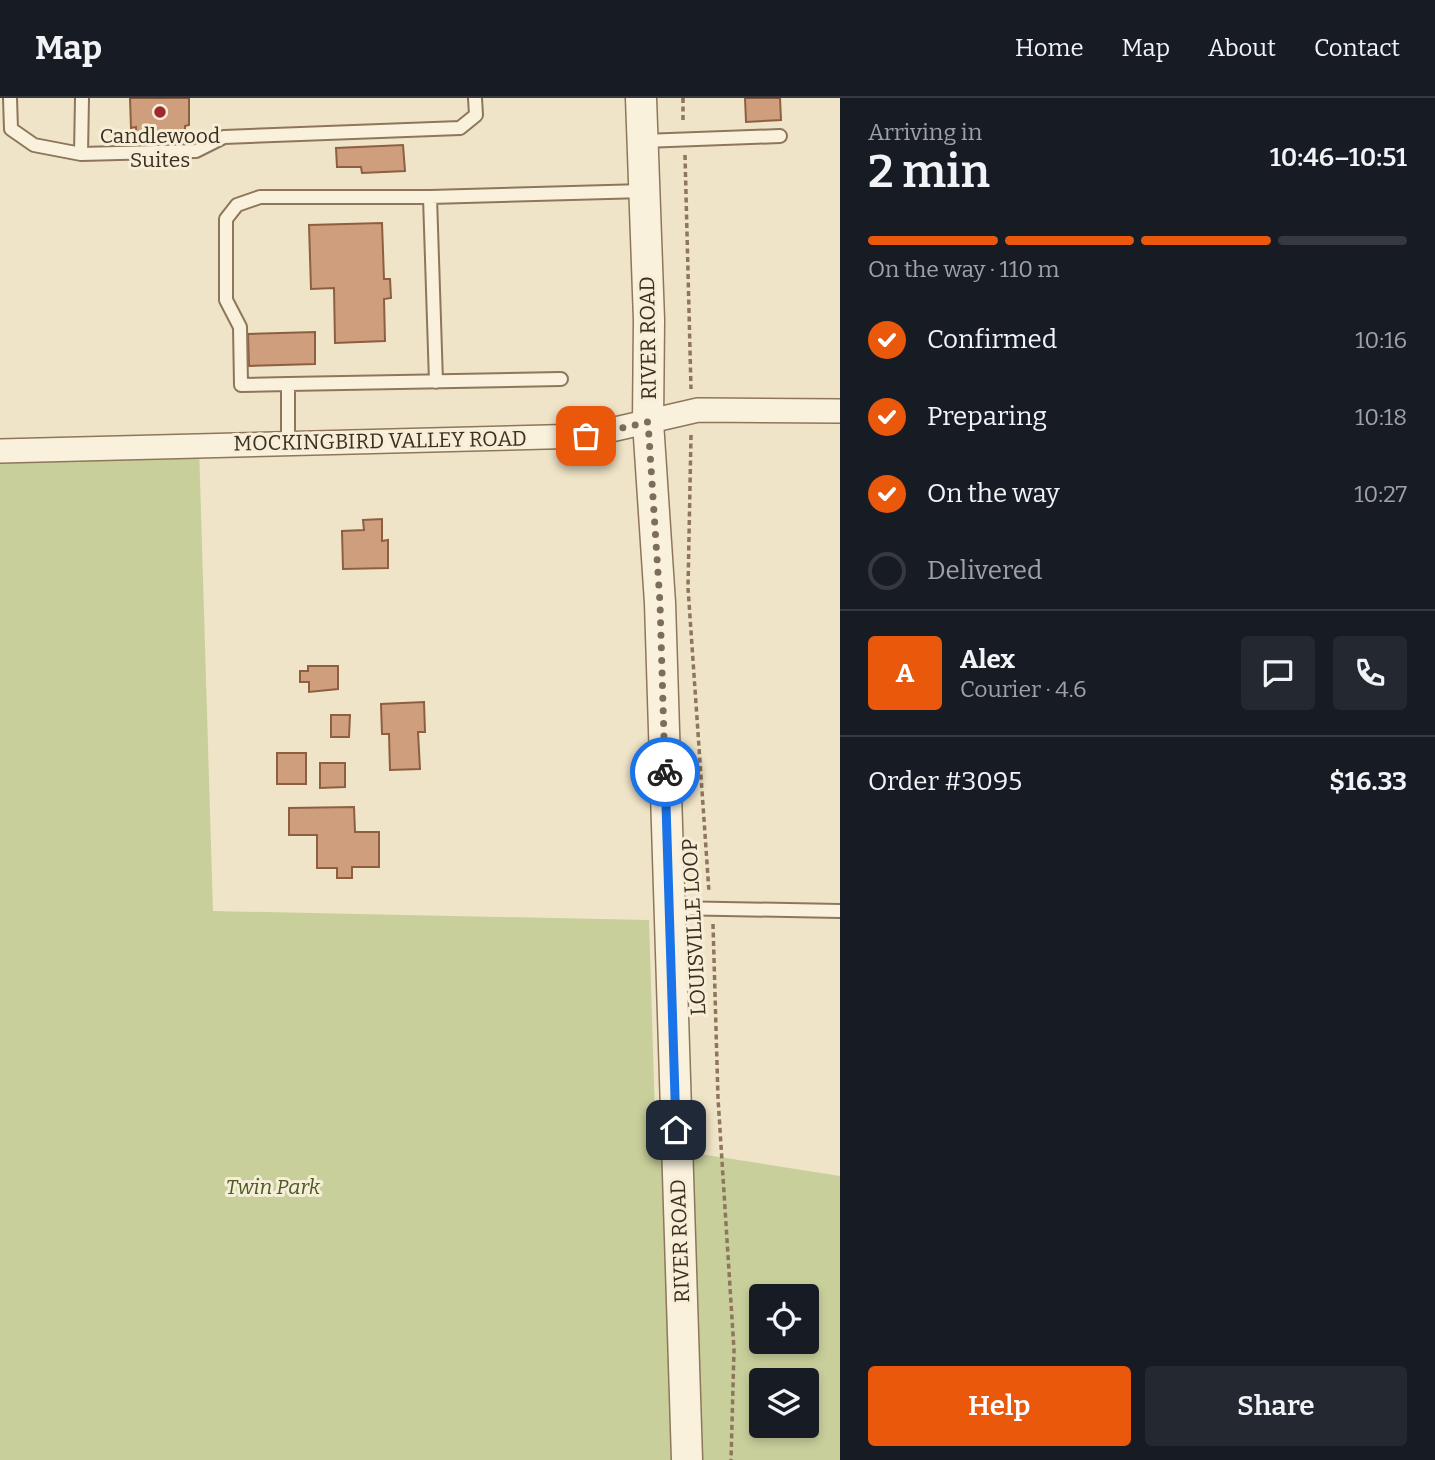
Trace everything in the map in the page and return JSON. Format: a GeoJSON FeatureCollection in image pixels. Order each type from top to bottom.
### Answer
{"type":"FeatureCollection","features":[{"type":"Feature","properties":{"kind":"street","name":"RIVER ROAD"},"geometry":{"type":"LineString","coordinates":[[641,98],[650,386],[648,422],[659,590],[687,1460]]}},
{"type":"Feature","properties":{"kind":"street","name":"MOCKINGBIRD VALLEY ROAD"},"geometry":{"type":"LineString","coordinates":[[0,450],[586,436],[690,412],[840,411]]}},
{"type":"Feature","properties":{"kind":"lane"},"geometry":{"type":"LineString","coordinates":[[10,98],[11,130],[34,145],[81,154],[195,151],[224,137],[460,128],[476,116],[475,98]]}},
{"type":"Feature","properties":{"kind":"lane"},"geometry":{"type":"LineString","coordinates":[[81,154],[82,98]]}},
{"type":"Feature","properties":{"kind":"lane"},"geometry":{"type":"LineString","coordinates":[[643,141],[780,136]]}},
{"type":"Feature","properties":{"kind":"lane"},"geometry":{"type":"LineString","coordinates":[[561,379],[241,385],[240,327],[226,300],[226,219],[237,205],[260,197],[430,197],[644,191]]}},
{"type":"Feature","properties":{"kind":"lane"},"geometry":{"type":"LineString","coordinates":[[430,197],[436,382]]}},
{"type":"Feature","properties":{"kind":"lane"},"geometry":{"type":"LineString","coordinates":[[288,384],[288,444]]}},
{"type":"Feature","properties":{"kind":"lane"},"geometry":{"type":"LineString","coordinates":[[669,908],[840,911]]}},
{"type":"Feature","properties":{"kind":"path","name":"LOUISVILLE LOOP"},"geometry":{"type":"LineString","coordinates":[[682,98],[692,381],[688,588],[713,922],[718,1098],[734,1350],[730,1460]]}},
{"type":"Feature","properties":{"kind":"green space","name":"Twin Park"},"geometry":{"type":"Polygon","coordinates":[[[199,446],[213,911],[649,920],[656,1147],[840,1176],[840,1460],[0,1460],[0,458],[199,446]]]}},
{"type":"Feature","properties":{"kind":"building","name":"Candlewood Suites"},"geometry":{"type":"Polygon","coordinates":[[[130,98],[189,98],[189,125],[185,126],[185,136],[136,138],[136,127],[131,128],[130,98]]]}},
{"type":"Feature","properties":{"kind":"building"},"geometry":{"type":"Polygon","coordinates":[[[745,98],[780,98],[781,120],[746,122],[745,98]]]}},
{"type":"Feature","properties":{"kind":"building"},"geometry":{"type":"Polygon","coordinates":[[[403,145],[405,171],[362,173],[361,167],[337,167],[336,148],[403,145]]]}},
{"type":"Feature","properties":{"kind":"building"},"geometry":{"type":"Polygon","coordinates":[[[382,223],[384,279],[390,279],[391,298],[384,299],[385,341],[335,343],[334,288],[311,289],[309,225],[382,223]]]}},
{"type":"Feature","properties":{"kind":"building"},"geometry":{"type":"Polygon","coordinates":[[[315,332],[315,364],[249,366],[248,334],[315,332]]]}},
{"type":"Feature","properties":{"kind":"building"},"geometry":{"type":"Polygon","coordinates":[[[382,519],[382,541],[388,540],[388,568],[343,569],[342,531],[364,530],[363,520],[382,519]]]}},
{"type":"Feature","properties":{"kind":"building"},"geometry":{"type":"Polygon","coordinates":[[[308,666],[338,666],[338,689],[309,692],[309,682],[300,682],[300,671],[308,671],[308,666]]]}},
{"type":"Feature","properties":{"kind":"building"},"geometry":{"type":"Polygon","coordinates":[[[424,702],[425,732],[418,732],[420,769],[390,770],[389,734],[382,734],[381,704],[424,702]]]}},
{"type":"Feature","properties":{"kind":"building"},"geometry":{"type":"Polygon","coordinates":[[[331,715],[350,715],[349,737],[331,737],[331,715]]]}},
{"type":"Feature","properties":{"kind":"building"},"geometry":{"type":"Polygon","coordinates":[[[277,753],[306,753],[306,784],[277,784],[277,753]]]}},
{"type":"Feature","properties":{"kind":"building"},"geometry":{"type":"Polygon","coordinates":[[[320,763],[345,763],[345,787],[320,788],[320,763]]]}},
{"type":"Feature","properties":{"kind":"building"},"geometry":{"type":"Polygon","coordinates":[[[354,807],[355,832],[379,832],[379,867],[352,867],[352,878],[337,878],[337,868],[317,868],[317,835],[289,835],[289,808],[354,807]]]}},
{"type":"Feature","properties":{"kind":"way so far"},"geometry":{"type":"LineString","coordinates":[[586,436],[648,422],[650,485],[655,518],[660,603],[665,772]]}},
{"type":"Feature","properties":{"kind":"place","name":"Candlewood Suites"},"geometry":{"type":"Point","coordinates":[160,112]}},
{"type":"Feature","properties":{"kind":"route"},"geometry":{"type":"LineString","coordinates":[[665,772],[676,1130]]}}]}
